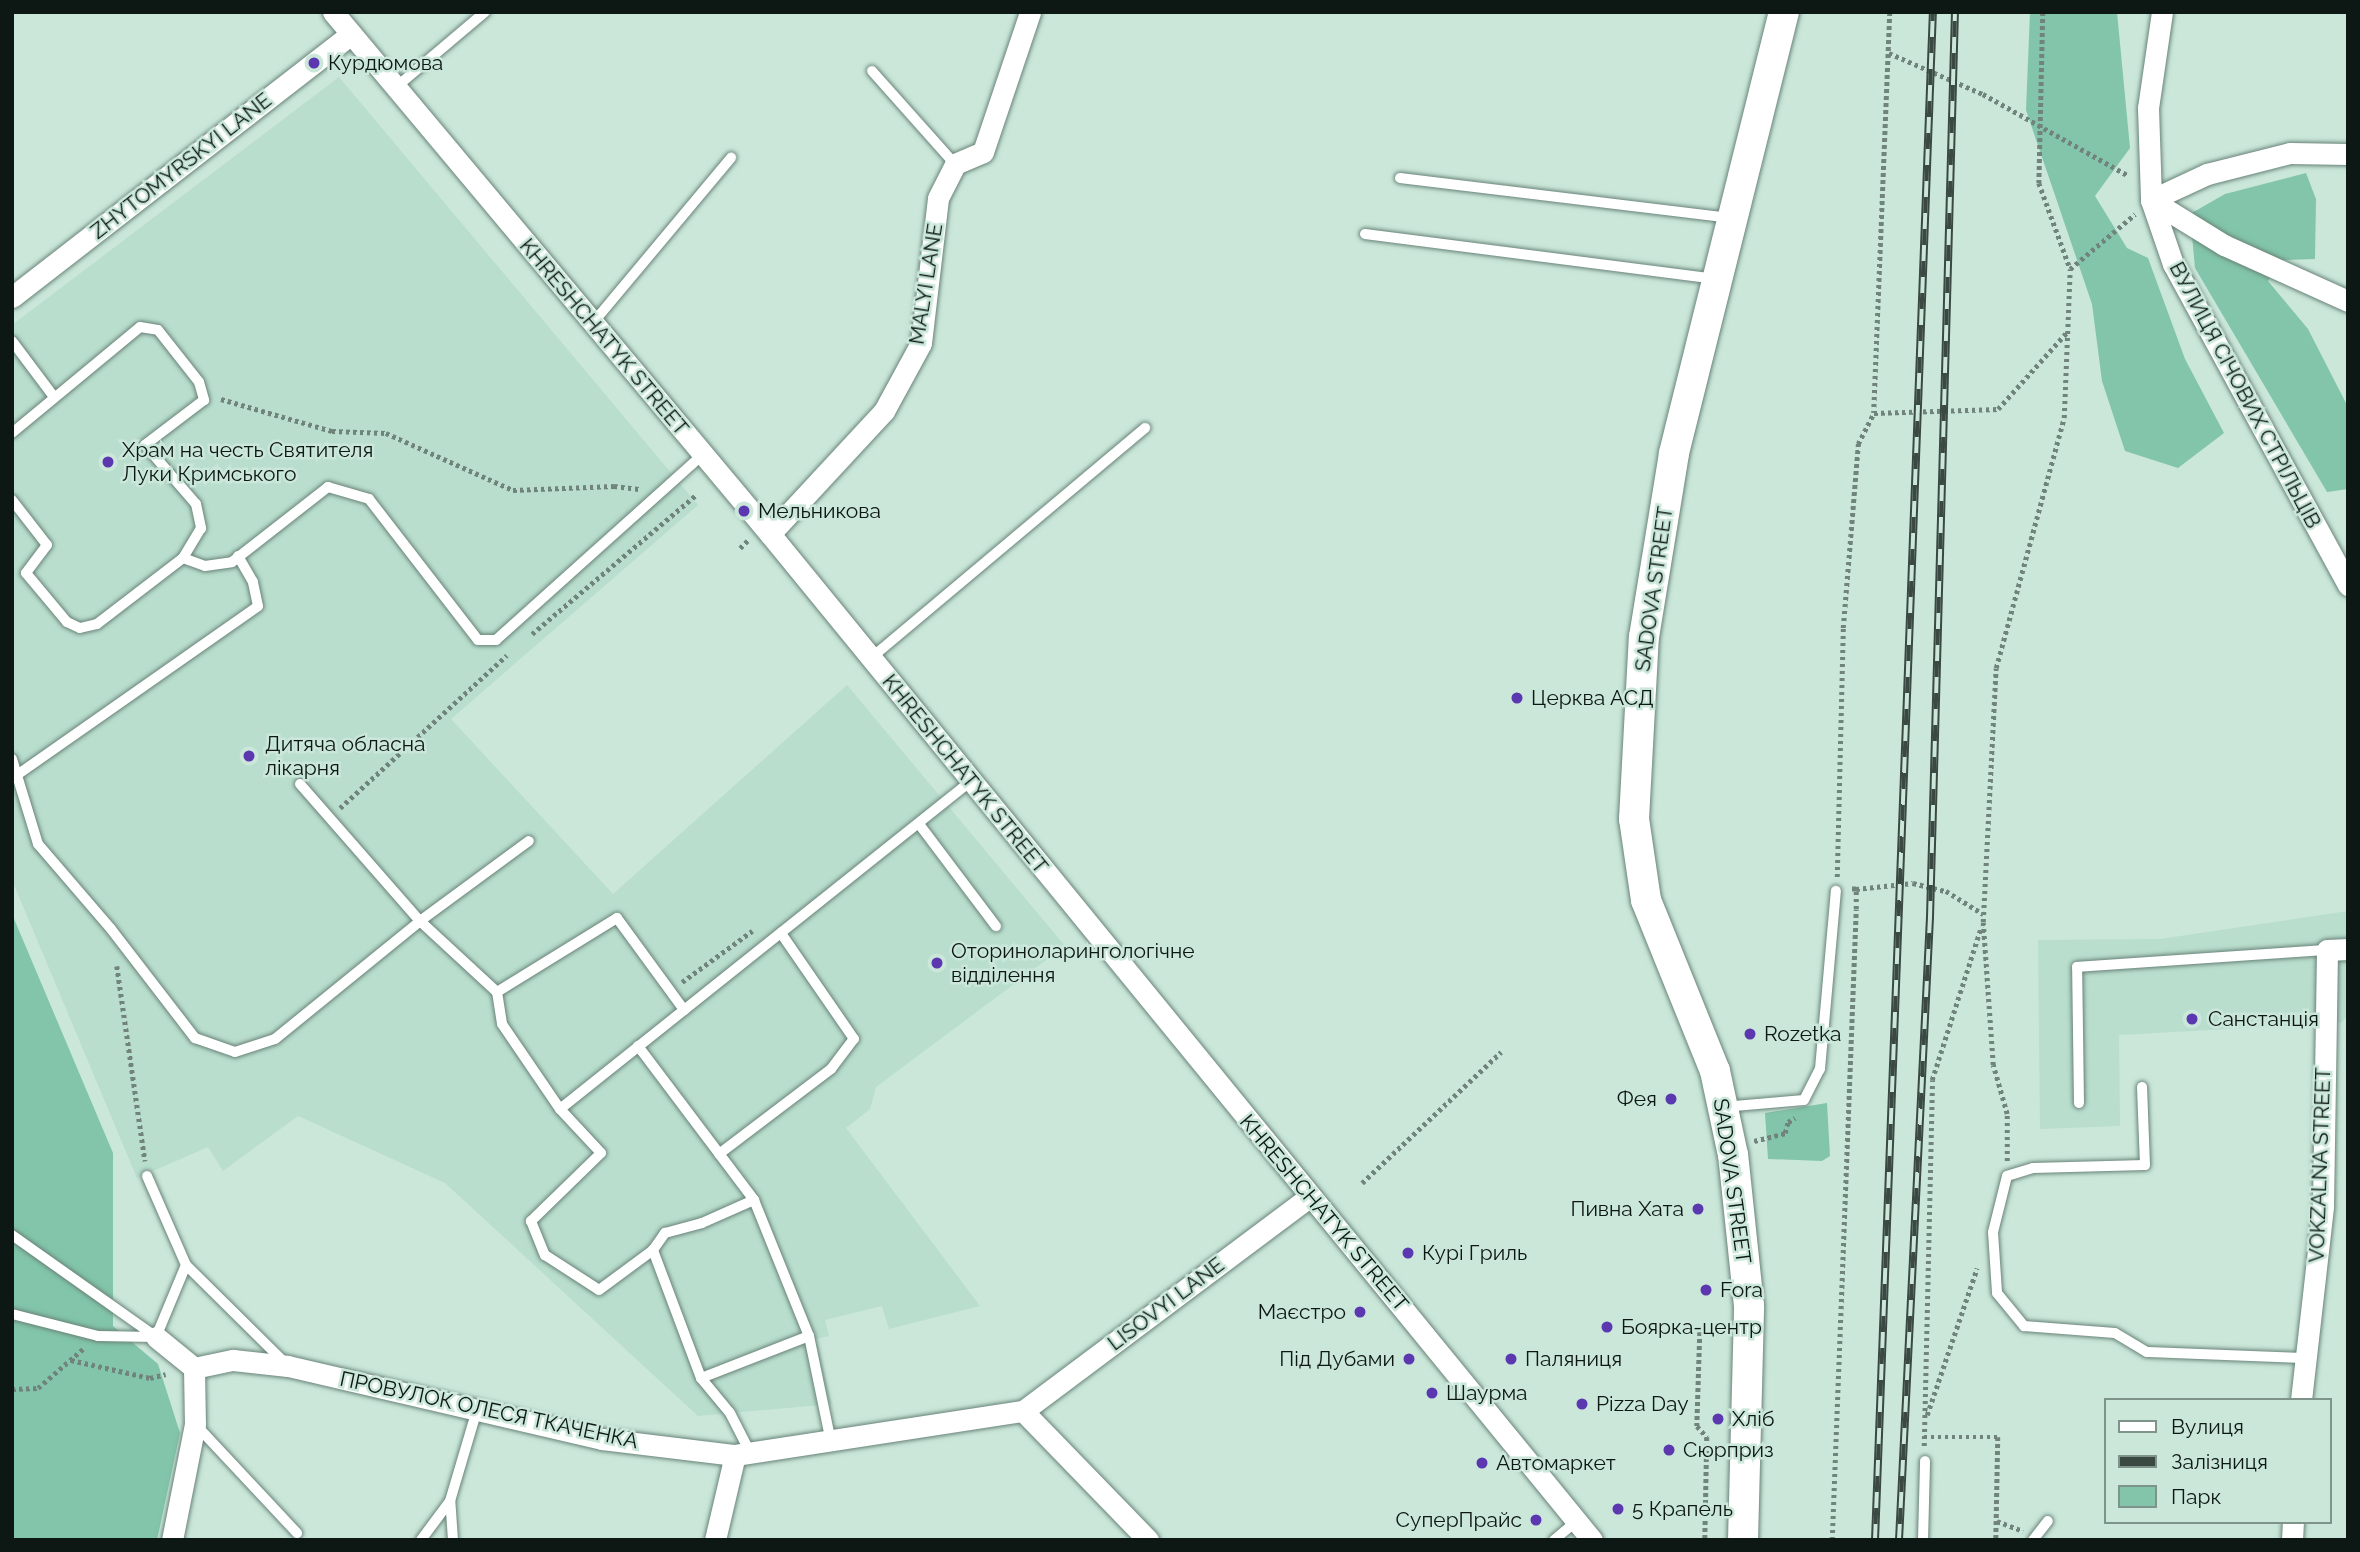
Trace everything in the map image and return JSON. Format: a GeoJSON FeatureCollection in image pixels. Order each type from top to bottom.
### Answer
{"type":"FeatureCollection","features":[{"type":"Feature","properties":{"kind":"street","name":"KHRESHCHATYK STREET"},"geometry":{"type":"LineString","coordinates":[[333,12],[770,534],[1309,1197],[1592,1540]]}},
{"type":"Feature","properties":{"kind":"street"},"geometry":{"type":"LineString","coordinates":[[954,164],[984,152],[1030,12]]}},
{"type":"Feature","properties":{"kind":"street","name":"SADOVA STREET"},"geometry":{"type":"LineString","coordinates":[[1743,1540],[1749,1306],[1733,1155],[1715,1071],[1646,900],[1634,819],[1644,637],[1674,453],[1730,218],[1784,12]]}},
{"type":"Feature","properties":{"kind":"street","name":"ВУЛИЦЯ СІЧОВИХ СТРІЛЬЦІВ"},"geometry":{"type":"LineString","coordinates":[[2162,12],[2148,108],[2151,200],[2173,264],[2348,585]]}},
{"type":"Feature","properties":{"kind":"street","name":"ZHYTOMYRSKYI LANE"},"geometry":{"type":"LineString","coordinates":[[12,298],[351,34]]}},
{"type":"Feature","properties":{"kind":"street"},"geometry":{"type":"LineString","coordinates":[[2151,200],[2207,174],[2290,153],[2348,155]]}},
{"type":"Feature","properties":{"kind":"street","name":"MALYI LANE"},"geometry":{"type":"LineString","coordinates":[[770,534],[884,411],[921,343],[938,198],[954,164]]}},
{"type":"Feature","properties":{"kind":"street"},"geometry":{"type":"LineString","coordinates":[[2151,200],[2224,245],[2348,301]]}},
{"type":"Feature","properties":{"kind":"street","name":"VOKZALNA STREET"},"geometry":{"type":"LineString","coordinates":[[2301,1398],[2323,1206],[2338,950]]}},
{"type":"Feature","properties":{"kind":"street","name":"LISOVYI LANE"},"geometry":{"type":"LineString","coordinates":[[1023,1411],[1309,1197]]}},
{"type":"Feature","properties":{"kind":"street"},"geometry":{"type":"LineString","coordinates":[[156,1337],[194,1368],[195,1424],[172,1540]]}},
{"type":"Feature","properties":{"kind":"street","name":"ПРОВУЛОК ОЛЕСЯ ТКАЧЕНКА"},"geometry":{"type":"LineString","coordinates":[[194,1368],[233,1360],[288,1366],[602,1439],[743,1454],[830,1437],[1023,1411]]}},
{"type":"Feature","properties":{"kind":"street"},"geometry":{"type":"LineString","coordinates":[[1023,1411],[1148,1540]]}},
{"type":"Feature","properties":{"kind":"street"},"geometry":{"type":"LineString","coordinates":[[715,1540],[743,1454]]}},
{"type":"Feature","properties":{"kind":"lane"},"geometry":{"type":"LineString","coordinates":[[395,88],[485,12]]}},
{"type":"Feature","properties":{"kind":"lane"},"geometry":{"type":"LineString","coordinates":[[872,71],[954,164]]}},
{"type":"Feature","properties":{"kind":"lane"},"geometry":{"type":"LineString","coordinates":[[592,324],[731,158]]}},
{"type":"Feature","properties":{"kind":"lane"},"geometry":{"type":"LineString","coordinates":[[1400,178],[1730,218]]}},
{"type":"Feature","properties":{"kind":"lane"},"geometry":{"type":"LineString","coordinates":[[1365,234],[1716,279]]}},
{"type":"Feature","properties":{"kind":"lane"},"geometry":{"type":"LineString","coordinates":[[12,433],[140,327],[158,330],[199,382],[204,400],[145,445],[196,503],[201,528],[183,558],[97,624],[80,628],[67,622],[26,573],[47,545],[12,500]]}},
{"type":"Feature","properties":{"kind":"lane"},"geometry":{"type":"LineString","coordinates":[[12,341],[54,397]]}},
{"type":"Feature","properties":{"kind":"lane"},"geometry":{"type":"LineString","coordinates":[[871,658],[1145,428]]}},
{"type":"Feature","properties":{"kind":"lane"},"geometry":{"type":"LineString","coordinates":[[183,558],[205,566],[239,556],[328,487],[369,499],[478,640],[496,640],[702,455]]}},
{"type":"Feature","properties":{"kind":"lane"},"geometry":{"type":"LineString","coordinates":[[17,775],[258,606],[253,582],[239,556]]}},
{"type":"Feature","properties":{"kind":"lane"},"geometry":{"type":"LineString","coordinates":[[12,759],[38,844],[111,929],[195,1038],[235,1052],[275,1039],[420,921],[529,841]]}},
{"type":"Feature","properties":{"kind":"lane"},"geometry":{"type":"LineString","coordinates":[[560,1109],[971,781]]}},
{"type":"Feature","properties":{"kind":"lane"},"geometry":{"type":"LineString","coordinates":[[300,784],[420,921],[497,992],[502,1024],[560,1109],[601,1153],[531,1222],[545,1255],[599,1290],[653,1250],[665,1233],[702,1223],[754,1200]]}},
{"type":"Feature","properties":{"kind":"lane"},"geometry":{"type":"LineString","coordinates":[[919,824],[996,926]]}},
{"type":"Feature","properties":{"kind":"lane"},"geometry":{"type":"LineString","coordinates":[[1723,1107],[1804,1100],[1819,1069],[1836,891]]}},
{"type":"Feature","properties":{"kind":"lane"},"geometry":{"type":"LineString","coordinates":[[497,992],[617,918],[684,1010]]}},
{"type":"Feature","properties":{"kind":"lane"},"geometry":{"type":"LineString","coordinates":[[719,1154],[831,1069],[854,1039],[781,933]]}},
{"type":"Feature","properties":{"kind":"lane"},"geometry":{"type":"LineString","coordinates":[[2080,1103],[2077,967],[2338,950]]}},
{"type":"Feature","properties":{"kind":"lane"},"geometry":{"type":"LineString","coordinates":[[638,1046],[754,1200],[809,1336],[830,1437]]}},
{"type":"Feature","properties":{"kind":"lane"},"geometry":{"type":"LineString","coordinates":[[2142,1087],[2145,1165],[2033,1168],[2007,1176],[1993,1232],[1997,1293],[2024,1326],[2115,1333],[2147,1352],[2304,1359]]}},
{"type":"Feature","properties":{"kind":"lane"},"geometry":{"type":"LineString","coordinates":[[147,1176],[186,1265],[288,1366]]}},
{"type":"Feature","properties":{"kind":"lane"},"geometry":{"type":"LineString","coordinates":[[12,1235],[156,1337]]}},
{"type":"Feature","properties":{"kind":"lane"},"geometry":{"type":"LineString","coordinates":[[653,1250],[701,1378],[730,1413],[743,1454]]}},
{"type":"Feature","properties":{"kind":"lane"},"geometry":{"type":"LineString","coordinates":[[156,1337],[186,1265]]}},
{"type":"Feature","properties":{"kind":"lane"},"geometry":{"type":"LineString","coordinates":[[12,1314],[98,1336],[156,1337]]}},
{"type":"Feature","properties":{"kind":"lane"},"geometry":{"type":"LineString","coordinates":[[701,1378],[809,1336]]}},
{"type":"Feature","properties":{"kind":"lane"},"geometry":{"type":"LineString","coordinates":[[421,1540],[450,1501],[477,1410]]}},
{"type":"Feature","properties":{"kind":"lane"},"geometry":{"type":"LineString","coordinates":[[195,1424],[297,1533]]}},
{"type":"Feature","properties":{"kind":"lane"},"geometry":{"type":"LineString","coordinates":[[1923,1540],[1925,1461]]}},
{"type":"Feature","properties":{"kind":"lane"},"geometry":{"type":"LineString","coordinates":[[450,1501],[453,1540]]}},
{"type":"Feature","properties":{"kind":"lane"},"geometry":{"type":"LineString","coordinates":[[1554,1540],[1577,1521]]}},
{"type":"Feature","properties":{"kind":"lane"},"geometry":{"type":"LineString","coordinates":[[2033,1537],[2048,1521]]}},
{"type":"Feature","properties":{"kind":"path"},"geometry":{"type":"LineString","coordinates":[[1836,891],[1843,628],[1858,444],[1874,413],[1890,12]]}},
{"type":"Feature","properties":{"kind":"path"},"geometry":{"type":"LineString","coordinates":[[2007,1176],[2007,1114],[1993,1065],[1983,922],[1996,668],[2064,418],[2070,269],[2039,183],[2043,12]]}},
{"type":"Feature","properties":{"kind":"path"},"geometry":{"type":"LineString","coordinates":[[1889,54],[1983,94],[2040,128],[2123,170],[2151,200],[2070,269]]}},
{"type":"Feature","properties":{"kind":"path"},"geometry":{"type":"LineString","coordinates":[[1874,413],[1998,409],[2067,332]]}},
{"type":"Feature","properties":{"kind":"path"},"geometry":{"type":"LineString","coordinates":[[204,400],[229,398],[332,431],[386,433],[513,490],[614,486],[660,492]]}},
{"type":"Feature","properties":{"kind":"path"},"geometry":{"type":"LineString","coordinates":[[522,642],[696,495]]}},
{"type":"Feature","properties":{"kind":"path"},"geometry":{"type":"LineString","coordinates":[[330,818],[512,651]]}},
{"type":"Feature","properties":{"kind":"path"},"geometry":{"type":"LineString","coordinates":[[1856,889],[1913,883],[1946,891],[1983,914]]}},
{"type":"Feature","properties":{"kind":"path"},"geometry":{"type":"LineString","coordinates":[[1832,1540],[1856,909]]}},
{"type":"Feature","properties":{"kind":"path"},"geometry":{"type":"LineString","coordinates":[[1925,1461],[1932,1080],[1983,922]]}},
{"type":"Feature","properties":{"kind":"path"},"geometry":{"type":"LineString","coordinates":[[111,929],[147,1176]]}},
{"type":"Feature","properties":{"kind":"path"},"geometry":{"type":"LineString","coordinates":[[1362,1183],[1501,1052]]}},
{"type":"Feature","properties":{"kind":"path"},"geometry":{"type":"LineString","coordinates":[[1749,1143],[1785,1133],[1788,1122],[1801,1115],[1804,1100]]}},
{"type":"Feature","properties":{"kind":"path"},"geometry":{"type":"LineString","coordinates":[[1924,1423],[1993,1232]]}},
{"type":"Feature","properties":{"kind":"path"},"geometry":{"type":"LineString","coordinates":[[1700,1332],[1697,1426],[1707,1437],[1704,1540]]}},
{"type":"Feature","properties":{"kind":"path"},"geometry":{"type":"LineString","coordinates":[[12,1389],[38,1388],[98,1336]]}},
{"type":"Feature","properties":{"kind":"path"},"geometry":{"type":"LineString","coordinates":[[71,1360],[150,1378],[194,1368]]}},
{"type":"Feature","properties":{"kind":"path"},"geometry":{"type":"LineString","coordinates":[[1924,1437],[1998,1437],[1996,1540]]}},
{"type":"Feature","properties":{"kind":"path"},"geometry":{"type":"LineString","coordinates":[[1997,1521],[2033,1537]]}},
{"type":"Feature","properties":{"kind":"shaded area","name":"Дитяча обласна лікарня"},"geometry":{"type":"Polygon","coordinates":[[[339,77],[698,505],[451,719],[613,894],[847,685],[1065,946],[876,1087],[870,1109],[846,1128],[980,1306],[889,1329],[882,1306],[825,1320],[829,1336],[816,1339],[832,1404],[698,1416],[445,1183],[298,1116],[223,1171],[208,1147],[137,1178],[12,880],[12,325],[339,77]]]}},
{"type":"Feature","properties":{"kind":"shaded area","name":"Санстанція"},"geometry":{"type":"Polygon","coordinates":[[[2348,911],[2348,1015],[2341,1023],[2119,1035],[2120,1126],[2040,1129],[2038,940],[2160,939],[2348,911]]]}},
{"type":"Feature","properties":{"kind":"green space"},"geometry":{"type":"Polygon","coordinates":[[[2030,12],[2117,12],[2130,148],[2095,196],[2127,248],[2148,258],[2185,359],[2224,433],[2178,468],[2125,451],[2102,381],[2092,304],[2026,110],[2030,12]]]}},
{"type":"Feature","properties":{"kind":"green space"},"geometry":{"type":"Polygon","coordinates":[[[2306,173],[2316,199],[2315,259],[2283,260],[2268,281],[2308,329],[2348,407],[2348,489],[2327,492],[2195,268],[2190,214],[2225,194],[2306,173]]]}},
{"type":"Feature","properties":{"kind":"green space"},"geometry":{"type":"Polygon","coordinates":[[[12,914],[113,1153],[113,1326],[158,1364],[180,1433],[157,1540],[12,1540],[12,914]]]}},
{"type":"Feature","properties":{"kind":"green space"},"geometry":{"type":"Polygon","coordinates":[[[1827,1103],[1830,1156],[1822,1161],[1768,1159],[1765,1113],[1827,1103]]]}},
{"type":"Feature","properties":{"kind":"railway"},"geometry":{"type":"LineString","coordinates":[[1875,1540],[1933,12]]}},
{"type":"Feature","properties":{"kind":"railway"},"geometry":{"type":"LineString","coordinates":[[1899,1540],[1930,917],[1955,12]]}},
{"type":"Feature","properties":{"kind":"place","name":"Курдюмова"},"geometry":{"type":"Point","coordinates":[314,63]}},
{"type":"Feature","properties":{"kind":"place","name":"Храм на честь Святителя Луки Кримського"},"geometry":{"type":"Point","coordinates":[108,462]}},
{"type":"Feature","properties":{"kind":"place","name":"Мельникова"},"geometry":{"type":"Point","coordinates":[744,511]}},
{"type":"Feature","properties":{"kind":"place","name":"Церква АСД"},"geometry":{"type":"Point","coordinates":[1517,698]}},
{"type":"Feature","properties":{"kind":"place","name":"Дитяча обласна лікарня"},"geometry":{"type":"Point","coordinates":[249,756]}},
{"type":"Feature","properties":{"kind":"place","name":"Оториноларингологічне відділення"},"geometry":{"type":"Point","coordinates":[937,963]}},
{"type":"Feature","properties":{"kind":"place","name":"Санстанція"},"geometry":{"type":"Point","coordinates":[2192,1019]}},
{"type":"Feature","properties":{"kind":"place","name":"Rozetka"},"geometry":{"type":"Point","coordinates":[1750,1034]}},
{"type":"Feature","properties":{"kind":"place","name":"Фея"},"geometry":{"type":"Point","coordinates":[1671,1099]}},
{"type":"Feature","properties":{"kind":"place","name":"Пивна Хата"},"geometry":{"type":"Point","coordinates":[1698,1209]}},
{"type":"Feature","properties":{"kind":"place","name":"Курі Гриль"},"geometry":{"type":"Point","coordinates":[1408,1253]}},
{"type":"Feature","properties":{"kind":"place","name":"Fora"},"geometry":{"type":"Point","coordinates":[1706,1290]}},
{"type":"Feature","properties":{"kind":"place","name":"Маєстро"},"geometry":{"type":"Point","coordinates":[1360,1312]}},
{"type":"Feature","properties":{"kind":"place","name":"Боярка-центр"},"geometry":{"type":"Point","coordinates":[1607,1327]}},
{"type":"Feature","properties":{"kind":"place","name":"Під Дубами"},"geometry":{"type":"Point","coordinates":[1409,1359]}},
{"type":"Feature","properties":{"kind":"place","name":"Паляниця"},"geometry":{"type":"Point","coordinates":[1511,1359]}},
{"type":"Feature","properties":{"kind":"place","name":"Шаурма"},"geometry":{"type":"Point","coordinates":[1432,1393]}},
{"type":"Feature","properties":{"kind":"place","name":"Pizza Day"},"geometry":{"type":"Point","coordinates":[1582,1404]}},
{"type":"Feature","properties":{"kind":"place","name":"Хліб"},"geometry":{"type":"Point","coordinates":[1718,1419]}},
{"type":"Feature","properties":{"kind":"place","name":"Сюрприз"},"geometry":{"type":"Point","coordinates":[1669,1450]}},
{"type":"Feature","properties":{"kind":"place","name":"Автомаркет"},"geometry":{"type":"Point","coordinates":[1482,1463]}},
{"type":"Feature","properties":{"kind":"place","name":"5 Крапель"},"geometry":{"type":"Point","coordinates":[1618,1509]}},
{"type":"Feature","properties":{"kind":"place","name":"СуперПрайс"},"geometry":{"type":"Point","coordinates":[1536,1520]}}]}
